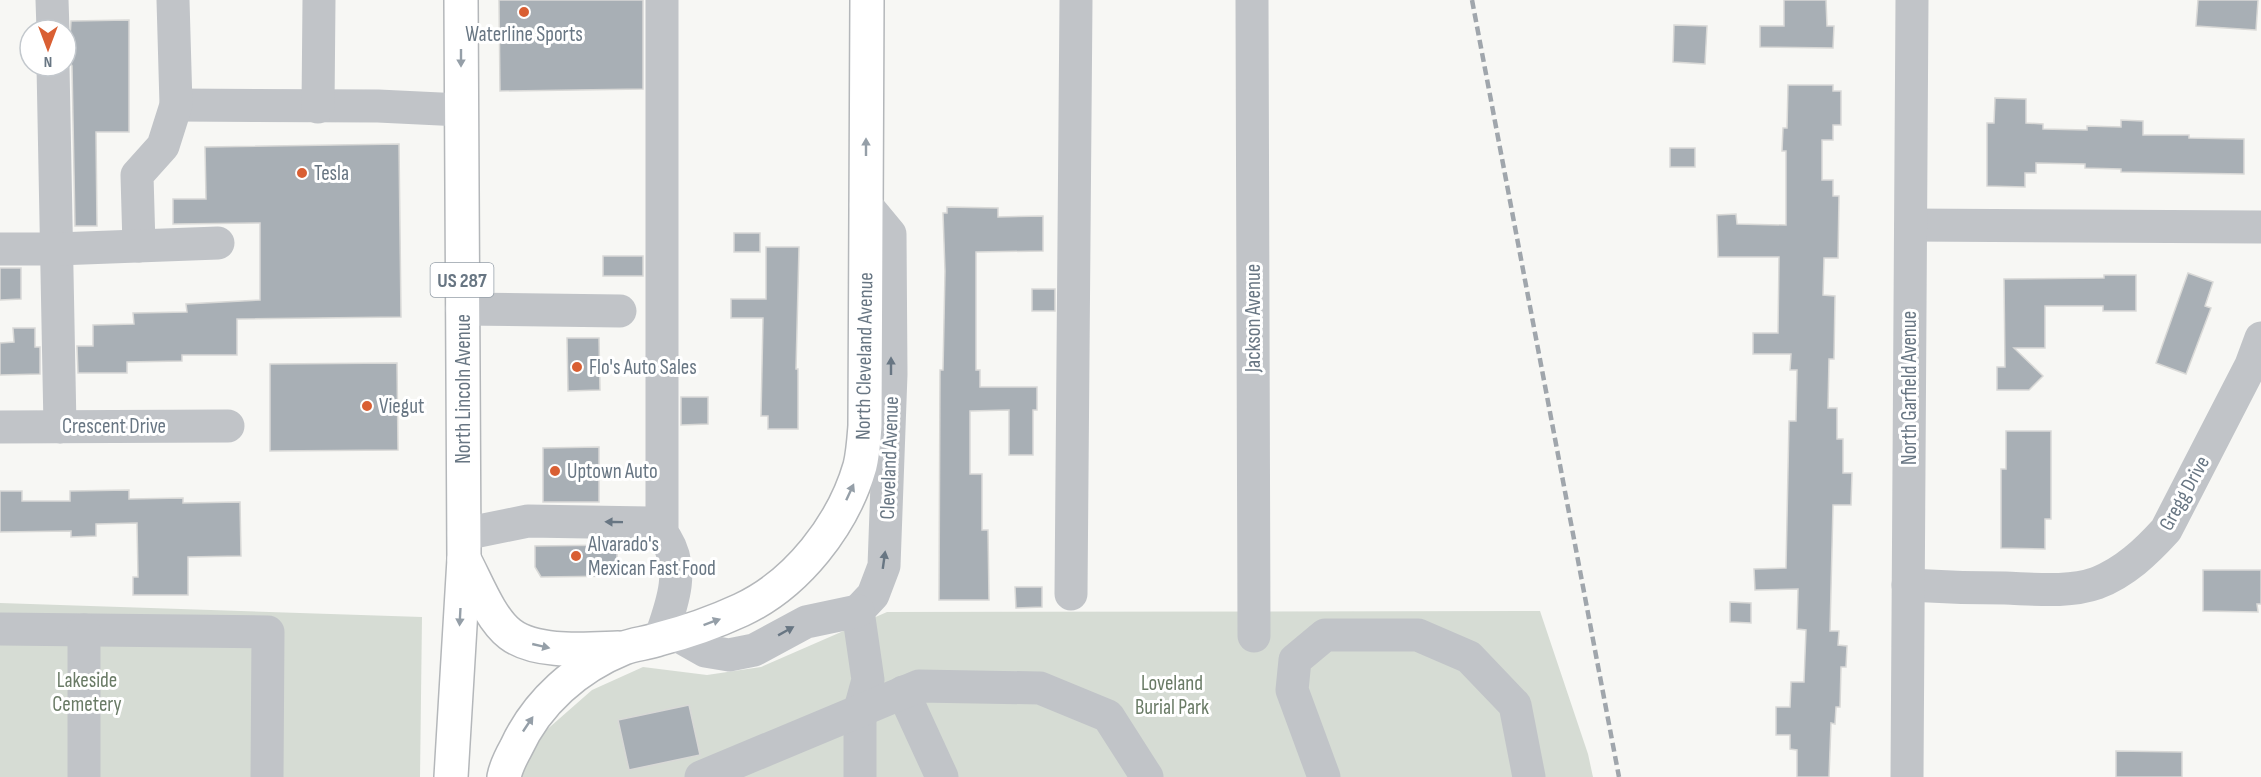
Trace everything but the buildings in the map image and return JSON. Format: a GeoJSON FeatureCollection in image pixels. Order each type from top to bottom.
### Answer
{"type":"FeatureCollection","features":[{"type":"Feature","properties":{"kind":"highway","name":"North Lincoln Avenue"},"geometry":{"type":"LineString","coordinates":[[451,777],[464,546],[461,0]]}},
{"type":"Feature","properties":{"kind":"highway","name":"North Cleveland Avenue"},"geometry":{"type":"LineString","coordinates":[[504,777],[525,727],[543,704],[566,682],[624,648],[668,637],[742,610],[783,582],[830,531],[852,489],[861,464],[866,426],[867,0]]}},
{"type":"Feature","properties":{"kind":"highway"},"geometry":{"type":"LineString","coordinates":[[464,546],[494,616],[510,634],[534,645],[560,650],[624,648]]}},
{"type":"Feature","properties":{"kind":"street"},"geometry":{"type":"LineString","coordinates":[[52,0],[53,18]]}},
{"type":"Feature","properties":{"kind":"street"},"geometry":{"type":"LineString","coordinates":[[139,246],[137,175],[163,146],[176,105],[173,0]]}},
{"type":"Feature","properties":{"kind":"street"},"geometry":{"type":"LineString","coordinates":[[318,107],[319,0]]}},
{"type":"Feature","properties":{"kind":"street"},"geometry":{"type":"LineString","coordinates":[[662,0],[662,534]]}},
{"type":"Feature","properties":{"kind":"street"},"geometry":{"type":"LineString","coordinates":[[1071,594],[1076,0]]}},
{"type":"Feature","properties":{"kind":"street","name":"Jackson Avenue"},"geometry":{"type":"LineString","coordinates":[[1252,0],[1254,636]]}},
{"type":"Feature","properties":{"kind":"street","name":"North Garfield Avenue"},"geometry":{"type":"LineString","coordinates":[[1907,777],[1912,0]]}},
{"type":"Feature","properties":{"kind":"street"},"geometry":{"type":"LineString","coordinates":[[53,78],[60,427]]}},
{"type":"Feature","properties":{"kind":"street"},"geometry":{"type":"LineString","coordinates":[[176,105],[378,106],[461,110]]}},
{"type":"Feature","properties":{"kind":"street","name":"Cleveland Avenue"},"geometry":{"type":"LineString","coordinates":[[858,611],[873,595],[884,566],[891,374],[890,234],[866,205]]}},
{"type":"Feature","properties":{"kind":"street"},"geometry":{"type":"LineString","coordinates":[[1911,225],[2261,227]]}},
{"type":"Feature","properties":{"kind":"street"},"geometry":{"type":"LineString","coordinates":[[0,249],[218,243]]}},
{"type":"Feature","properties":{"kind":"street"},"geometry":{"type":"LineString","coordinates":[[462,309],[620,310]]}},
{"type":"Feature","properties":{"kind":"street","name":"Gregg Drive"},"geometry":{"type":"LineString","coordinates":[[1908,585],[2037,590],[2073,588],[2096,583],[2122,570],[2146,552],[2166,530],[2251,365],[2261,338]]}},
{"type":"Feature","properties":{"kind":"street","name":"Crescent Drive"},"geometry":{"type":"LineString","coordinates":[[0,427],[228,426]]}},
{"type":"Feature","properties":{"kind":"street"},"geometry":{"type":"LineString","coordinates":[[464,546],[528,521],[649,523],[666,538],[676,565],[674,600],[668,637],[705,651],[729,655],[754,650],[806,622],[858,611],[868,680],[860,710],[860,777]]}},
{"type":"Feature","properties":{"kind":"street"},"geometry":{"type":"LineString","coordinates":[[0,630],[268,632],[267,777]]}},
{"type":"Feature","properties":{"kind":"street"},"geometry":{"type":"LineString","coordinates":[[84,630],[84,777]]}},
{"type":"Feature","properties":{"kind":"street"},"geometry":{"type":"LineString","coordinates":[[1324,777],[1292,690],[1295,660],[1325,635],[1418,635],[1469,657],[1515,705],[1529,777]]}},
{"type":"Feature","properties":{"kind":"street"},"geometry":{"type":"LineString","coordinates":[[701,777],[919,686],[1040,688],[1108,716],[1147,777]]}},
{"type":"Feature","properties":{"kind":"street"},"geometry":{"type":"LineString","coordinates":[[903,693],[942,777]]}},
{"type":"Feature","properties":{"kind":"green space","name":"Lakeside Cemetery"},"geometry":{"type":"Polygon","coordinates":[[[0,603],[422,617],[420,777],[0,777],[0,603]]]}},
{"type":"Feature","properties":{"kind":"green space","name":"Loveland Burial Park"},"geometry":{"type":"Polygon","coordinates":[[[1540,611],[1588,754],[1593,777],[520,777],[535,740],[592,690],[643,667],[707,675],[761,667],[887,612],[1540,611]]]}},
{"type":"Feature","properties":{"kind":"railway"},"geometry":{"type":"LineString","coordinates":[[1472,0],[1619,777]]}},
{"type":"Feature","properties":{"kind":"place","name":"Waterline Sports"},"geometry":{"type":"Point","coordinates":[524,12]}},
{"type":"Feature","properties":{"kind":"place","name":"Tesla"},"geometry":{"type":"Point","coordinates":[302,173]}},
{"type":"Feature","properties":{"kind":"place","name":"Flo's Auto Sales"},"geometry":{"type":"Point","coordinates":[577,367]}},
{"type":"Feature","properties":{"kind":"place","name":"Viegut"},"geometry":{"type":"Point","coordinates":[367,406]}},
{"type":"Feature","properties":{"kind":"place","name":"Uptown Auto"},"geometry":{"type":"Point","coordinates":[555,471]}},
{"type":"Feature","properties":{"kind":"place","name":"Alvarado's Mexican Fast Food"},"geometry":{"type":"Point","coordinates":[576,556]}}]}
